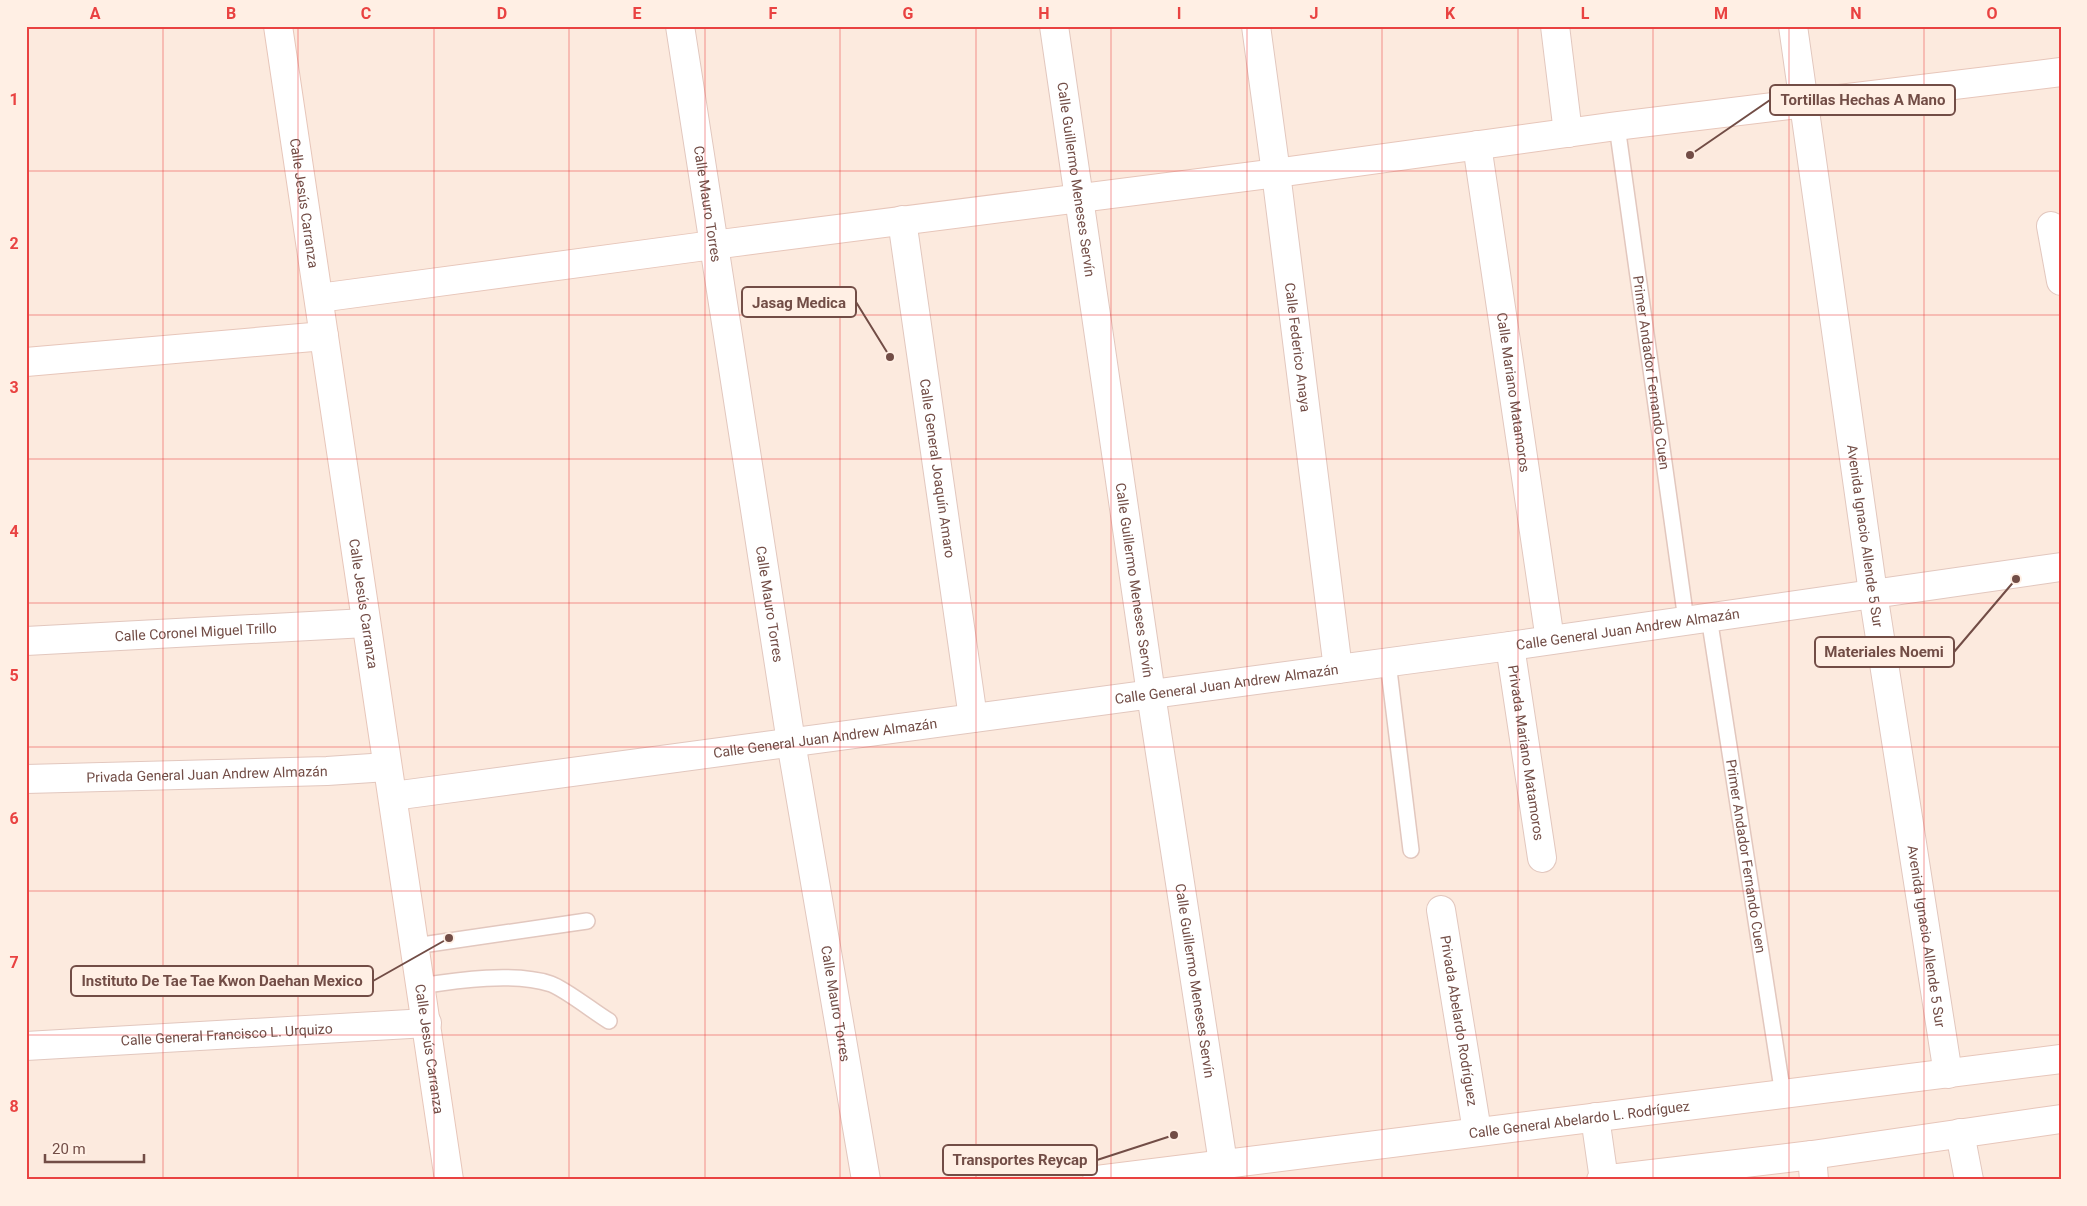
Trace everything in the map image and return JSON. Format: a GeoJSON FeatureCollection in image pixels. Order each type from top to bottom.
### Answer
{"type":"FeatureCollection","features":[{"type":"Feature","properties":{"kind":"street","name":"Calle Jesús Carranza"},"geometry":{"type":"LineString","coordinates":[[278,26],[449,1180]]}},
{"type":"Feature","properties":{"kind":"street","name":"Calle Mauro Torres"},"geometry":{"type":"LineString","coordinates":[[680,26],[791,742],[866,1180]]}},
{"type":"Feature","properties":{"kind":"street","name":"Calle Guillermo Meneses Servín"},"geometry":{"type":"LineString","coordinates":[[1054,26],[1151,694],[1223,1163]]}},
{"type":"Feature","properties":{"kind":"street","name":"Calle Federico Anaya"},"geometry":{"type":"LineString","coordinates":[[1256,26],[1338,669]]}},
{"type":"Feature","properties":{"kind":"street"},"geometry":{"type":"LineString","coordinates":[[1555,26],[1568,133]]}},
{"type":"Feature","properties":{"kind":"street","name":"Avenida Ignacio Allende 5 Sur"},"geometry":{"type":"LineString","coordinates":[[1792,26],[1874,593],[1948,1074]]}},
{"type":"Feature","properties":{"kind":"street"},"geometry":{"type":"LineString","coordinates":[[319,298],[902,220],[1276,173],[1617,126],[2061,72]]}},
{"type":"Feature","properties":{"kind":"street","name":"Calle Mariano Matamoros"},"geometry":{"type":"LineString","coordinates":[[1477,145],[1550,640]]}},
{"type":"Feature","properties":{"kind":"street","name":"Calle General Joaquín Amaro"},"geometry":{"type":"LineString","coordinates":[[902,220],[973,718]]}},
{"type":"Feature","properties":{"kind":"street"},"geometry":{"type":"LineString","coordinates":[[2051,226],[2061,281]]}},
{"type":"Feature","properties":{"kind":"street"},"geometry":{"type":"LineString","coordinates":[[26,362],[324,336]]}},
{"type":"Feature","properties":{"kind":"street","name":"Calle General Juan Andrew Almazán"},"geometry":{"type":"LineString","coordinates":[[393,796],[1510,646],[2061,567]]}},
{"type":"Feature","properties":{"kind":"street","name":"Calle Coronel Miguel Trillo"},"geometry":{"type":"LineString","coordinates":[[26,641],[366,623]]}},
{"type":"Feature","properties":{"kind":"street","name":"Privada Mariano Matamoros"},"geometry":{"type":"LineString","coordinates":[[1510,646],[1542,858]]}},
{"type":"Feature","properties":{"kind":"street","name":"Privada General Juan Andrew Almazán"},"geometry":{"type":"LineString","coordinates":[[26,779],[327,771],[387,767]]}},
{"type":"Feature","properties":{"kind":"street","name":"Privada Abelardo Rodríguez"},"geometry":{"type":"LineString","coordinates":[[1441,910],[1477,1131]]}},
{"type":"Feature","properties":{"kind":"street","name":"Calle General Francisco L. Urquizo"},"geometry":{"type":"LineString","coordinates":[[26,1046],[427,1023]]}},
{"type":"Feature","properties":{"kind":"street","name":"Calle General Abelardo L. Rodríguez"},"geometry":{"type":"LineString","coordinates":[[1097,1180],[1477,1131],[2061,1060]]}},
{"type":"Feature","properties":{"kind":"street"},"geometry":{"type":"LineString","coordinates":[[1595,1117],[1603,1180],[1813,1168],[1960,1133],[2061,1119]]}},
{"type":"Feature","properties":{"kind":"street"},"geometry":{"type":"LineString","coordinates":[[1960,1133],[1969,1180]]}},
{"type":"Feature","properties":{"kind":"lane","name":"Primer Andador Fernando Cuen"},"geometry":{"type":"LineString","coordinates":[[1617,126],[1698,618],[1784,1095]]}},
{"type":"Feature","properties":{"kind":"lane"},"geometry":{"type":"LineString","coordinates":[[1388,662],[1411,850]]}},
{"type":"Feature","properties":{"kind":"lane"},"geometry":{"type":"LineString","coordinates":[[415,946],[587,921]]}},
{"type":"Feature","properties":{"kind":"lane"},"geometry":{"type":"LineString","coordinates":[[421,986],[450,982],[521,978],[552,984],[609,1021]]}},
{"type":"Feature","properties":{"kind":"place","name":"Tortillas Hechas A Mano"},"geometry":{"type":"Point","coordinates":[1690,155]}},
{"type":"Feature","properties":{"kind":"place","name":"Jasag Medica"},"geometry":{"type":"Point","coordinates":[890,357]}},
{"type":"Feature","properties":{"kind":"place","name":"Materiales Noemi"},"geometry":{"type":"Point","coordinates":[2016,579]}},
{"type":"Feature","properties":{"kind":"place","name":"Instituto De Tae Tae Kwon Daehan Mexico"},"geometry":{"type":"Point","coordinates":[449,938]}},
{"type":"Feature","properties":{"kind":"place","name":"Transportes Reycap"},"geometry":{"type":"Point","coordinates":[1174,1135]}}]}
